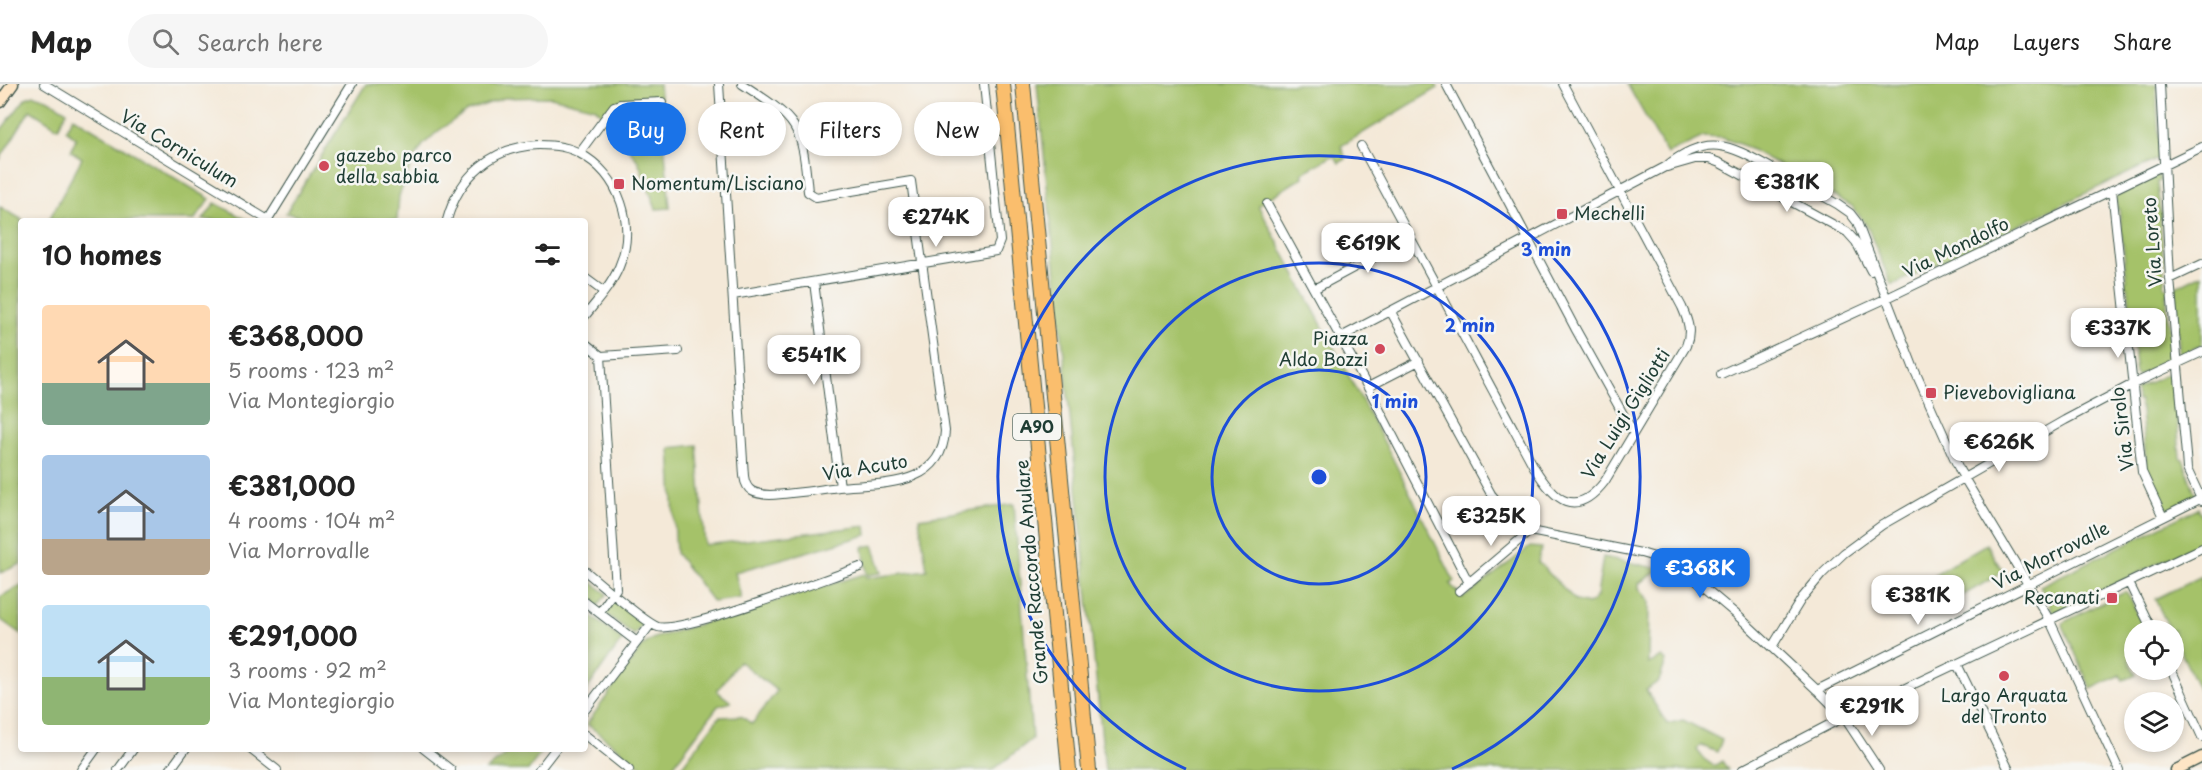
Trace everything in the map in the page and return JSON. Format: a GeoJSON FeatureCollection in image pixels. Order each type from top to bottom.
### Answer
{"type":"FeatureCollection","features":[{"type":"Feature","properties":{"kind":"highway","name":"Grande Raccordo Anulare"},"geometry":{"type":"LineString","coordinates":[[1003,84],[1069,770]]}},
{"type":"Feature","properties":{"kind":"highway","name":"Grande Raccordo Anulare"},"geometry":{"type":"LineString","coordinates":[[1023,84],[1089,770]]}},
{"type":"Feature","properties":{"kind":"street"},"geometry":{"type":"LineString","coordinates":[[0,102],[13,84]]}},
{"type":"Feature","properties":{"kind":"street","name":"Via Corniculum"},"geometry":{"type":"LineString","coordinates":[[44,84],[265,218]]}},
{"type":"Feature","properties":{"kind":"street"},"geometry":{"type":"LineString","coordinates":[[269,218],[352,84]]}},
{"type":"Feature","properties":{"kind":"street","name":"Via Acuto"},"geometry":{"type":"LineString","coordinates":[[719,84],[746,485],[755,494],[770,495],[891,482],[912,477],[930,466],[942,448],[945,423],[911,181],[816,197],[812,195],[808,192],[804,150],[796,128],[779,108],[742,84]]}},
{"type":"Feature","properties":{"kind":"street"},"geometry":{"type":"LineString","coordinates":[[733,295],[993,252],[1000,245],[984,84]]}},
{"type":"Feature","properties":{"kind":"street"},"geometry":{"type":"LineString","coordinates":[[1446,84],[1633,432]]}},
{"type":"Feature","properties":{"kind":"street","name":"Via Luigi Gigliotti"},"geometry":{"type":"LineString","coordinates":[[1361,146],[1534,467],[1548,489],[1557,497],[1575,502],[1584,501],[1592,496],[1605,481],[1686,346],[1690,333],[1689,323],[1682,307],[1563,84]]}},
{"type":"Feature","properties":{"kind":"street","name":"Via Loreto"},"geometry":{"type":"LineString","coordinates":[[2160,84],[2170,279],[2187,469],[2202,499]]}},
{"type":"Feature","properties":{"kind":"street"},"geometry":{"type":"LineString","coordinates":[[579,153],[606,117]]}},
{"type":"Feature","properties":{"kind":"street"},"geometry":{"type":"LineString","coordinates":[[448,218],[464,183],[491,158],[512,149],[552,145],[579,153],[596,165],[609,180],[620,199],[625,218],[626,241],[622,259],[615,275],[588,312]]}},
{"type":"Feature","properties":{"kind":"street"},"geometry":{"type":"LineString","coordinates":[[1341,337],[1665,167],[1694,148],[1717,146],[1732,148],[1837,204],[1857,222],[1914,369],[1964,479],[2050,621],[2119,770]]}},
{"type":"Feature","properties":{"kind":"street","name":"Via Mondolfo"},"geometry":{"type":"LineString","coordinates":[[1721,374],[1886,299],[2202,147]]}},
{"type":"Feature","properties":{"kind":"street"},"geometry":{"type":"LineString","coordinates":[[1665,167],[1695,159],[1714,161],[1734,169],[1842,228],[1856,242],[1886,299]]}},
{"type":"Feature","properties":{"kind":"street","name":"Via Sirolo"},"geometry":{"type":"LineString","coordinates":[[2112,190],[2142,471],[2163,517]]}},
{"type":"Feature","properties":{"kind":"street"},"geometry":{"type":"LineString","coordinates":[[1267,204],[1368,387],[1469,583]]}},
{"type":"Feature","properties":{"kind":"street"},"geometry":{"type":"LineString","coordinates":[[1314,289],[1411,237]]}},
{"type":"Feature","properties":{"kind":"street"},"geometry":{"type":"LineString","coordinates":[[2170,279],[2202,264]]}},
{"type":"Feature","properties":{"kind":"street"},"geometry":{"type":"LineString","coordinates":[[588,280],[604,292]]}},
{"type":"Feature","properties":{"kind":"street"},"geometry":{"type":"LineString","coordinates":[[814,282],[840,487]]}},
{"type":"Feature","properties":{"kind":"street"},"geometry":{"type":"LineString","coordinates":[[1391,312],[1491,494],[1512,519],[1530,531],[1641,553],[1673,563],[1697,580],[1772,647],[1844,717],[1879,770]]}},
{"type":"Feature","properties":{"kind":"street"},"geometry":{"type":"LineString","coordinates":[[588,346],[601,356],[678,351]]}},
{"type":"Feature","properties":{"kind":"street"},"geometry":{"type":"LineString","coordinates":[[1772,647],[1808,591],[1837,560],[1891,519],[2133,384],[2202,352]]}},
{"type":"Feature","properties":{"kind":"street"},"geometry":{"type":"LineString","coordinates":[[599,613],[616,589],[601,356]]}},
{"type":"Feature","properties":{"kind":"street"},"geometry":{"type":"LineString","coordinates":[[1368,387],[1419,361]]}},
{"type":"Feature","properties":{"kind":"street","name":"Via Morrovalle"},"geometry":{"type":"LineString","coordinates":[[1817,690],[2202,499]]}},
{"type":"Feature","properties":{"kind":"street"},"geometry":{"type":"LineString","coordinates":[[1459,591],[1530,531]]}},
{"type":"Feature","properties":{"kind":"street"},"geometry":{"type":"LineString","coordinates":[[1742,770],[1844,717],[2202,548]]}},
{"type":"Feature","properties":{"kind":"street"},"geometry":{"type":"LineString","coordinates":[[588,574],[651,624],[666,628],[703,620],[860,567]]}},
{"type":"Feature","properties":{"kind":"street"},"geometry":{"type":"LineString","coordinates":[[2129,583],[2147,620]]}},
{"type":"Feature","properties":{"kind":"street"},"geometry":{"type":"LineString","coordinates":[[588,604],[637,642]]}},
{"type":"Feature","properties":{"kind":"street"},"geometry":{"type":"LineString","coordinates":[[588,706],[651,624]]}},
{"type":"Feature","properties":{"kind":"street"},"geometry":{"type":"LineString","coordinates":[[1957,664],[2009,770]]}},
{"type":"Feature","properties":{"kind":"street"},"geometry":{"type":"LineString","coordinates":[[2176,680],[2202,737]]}},
{"type":"Feature","properties":{"kind":"street"},"geometry":{"type":"LineString","coordinates":[[588,737],[629,770]]}},
{"type":"Feature","properties":{"kind":"street"},"geometry":{"type":"LineString","coordinates":[[81,770],[94,752]]}},
{"type":"Feature","properties":{"kind":"street"},"geometry":{"type":"LineString","coordinates":[[118,770],[131,752]]}},
{"type":"Feature","properties":{"kind":"street"},"geometry":{"type":"LineString","coordinates":[[170,770],[183,752]]}},
{"type":"Feature","properties":{"kind":"street"},"geometry":{"type":"LineString","coordinates":[[254,752],[277,770]]}},
{"type":"Feature","properties":{"kind":"street"},"geometry":{"type":"LineString","coordinates":[[428,752],[451,770]]}},
{"type":"Feature","properties":{"kind":"street"},"geometry":{"type":"LineString","coordinates":[[539,770],[553,752]]}},
{"type":"Feature","properties":{"kind":"street"},"geometry":{"type":"LineString","coordinates":[[2176,770],[2202,757]]}},
{"type":"Feature","properties":{"kind":"green space"},"geometry":{"type":"Polygon","coordinates":[[[366,84],[659,84],[661,102],[606,102],[606,120],[596,108],[551,97],[504,98],[467,111],[437,132],[423,145],[413,160],[399,196],[397,218],[306,218],[286,213],[366,84]]]}},
{"type":"Feature","properties":{"kind":"green space"},"geometry":{"type":"Polygon","coordinates":[[[1037,84],[1436,84],[1438,88],[1341,146],[1346,159],[1339,163],[1334,155],[1302,173],[1303,177],[1258,205],[1391,455],[1454,581],[1450,584],[1463,598],[1530,547],[1542,548],[1538,562],[1576,601],[1588,604],[1597,596],[1603,557],[1661,569],[1639,583],[1639,588],[1649,601],[1648,664],[1662,657],[1666,661],[1659,681],[1646,690],[1667,724],[1683,720],[1722,740],[1717,752],[1700,745],[1697,750],[1714,766],[1722,761],[1728,770],[1105,770],[1037,84]]]}},
{"type":"Feature","properties":{"kind":"green space"},"geometry":{"type":"Polygon","coordinates":[[[1627,84],[2156,84],[2160,158],[1893,285],[1867,226],[1852,206],[1745,146],[1722,138],[1703,137],[1667,154],[1627,84]]]}},
{"type":"Feature","properties":{"kind":"green space"},"geometry":{"type":"Polygon","coordinates":[[[34,95],[47,99],[67,111],[58,128],[30,110],[0,159],[0,131],[26,98],[34,95]]]}},
{"type":"Feature","properties":{"kind":"green space"},"geometry":{"type":"Polygon","coordinates":[[[73,117],[210,199],[196,218],[50,218],[82,158],[71,151],[76,138],[66,130],[73,117]]]}},
{"type":"Feature","properties":{"kind":"green space"},"geometry":{"type":"Polygon","coordinates":[[[634,156],[665,156],[670,208],[656,209],[634,156]]]}},
{"type":"Feature","properties":{"kind":"green space"},"geometry":{"type":"Polygon","coordinates":[[[2157,176],[2160,181],[2157,182],[2160,213],[2162,213],[2162,218],[2160,218],[2165,288],[2168,289],[2168,294],[2166,294],[2174,359],[2137,376],[2134,367],[2136,366],[2128,286],[2125,286],[2127,280],[2119,209],[2117,209],[2115,196],[2157,176]]]}},
{"type":"Feature","properties":{"kind":"green space"},"geometry":{"type":"Polygon","coordinates":[[[215,203],[243,218],[204,218],[215,203]]]}},
{"type":"Feature","properties":{"kind":"green space"},"geometry":{"type":"Polygon","coordinates":[[[0,207],[19,218],[18,565],[0,573],[0,207]]]}},
{"type":"Feature","properties":{"kind":"green space"},"geometry":{"type":"Polygon","coordinates":[[[2202,274],[2202,344],[2180,356],[2176,287],[2202,274]]]}},
{"type":"Feature","properties":{"kind":"green space"},"geometry":{"type":"Polygon","coordinates":[[[2174,371],[2180,458],[2183,459],[2196,496],[2165,511],[2145,473],[2144,462],[2146,461],[2140,401],[2137,401],[2136,389],[2174,371]]]}},
{"type":"Feature","properties":{"kind":"green space"},"geometry":{"type":"Polygon","coordinates":[[[697,445],[705,545],[866,526],[867,535],[735,572],[741,598],[713,602],[676,553],[670,448],[697,445]]]}},
{"type":"Feature","properties":{"kind":"green space"},"geometry":{"type":"Polygon","coordinates":[[[1014,504],[1032,739],[993,770],[679,770],[719,717],[741,716],[752,724],[777,691],[739,661],[717,691],[731,702],[718,706],[670,770],[646,770],[588,725],[643,645],[654,638],[864,574],[867,578],[927,570],[919,518],[1014,504]]]}},
{"type":"Feature","properties":{"kind":"green space"},"geometry":{"type":"Polygon","coordinates":[[[2198,508],[2202,516],[2202,542],[2054,614],[2040,586],[2198,508]]]}},
{"type":"Feature","properties":{"kind":"green space"},"geometry":{"type":"Polygon","coordinates":[[[1986,544],[2003,572],[1952,602],[1935,574],[1986,544]]]}},
{"type":"Feature","properties":{"kind":"green space"},"geometry":{"type":"Polygon","coordinates":[[[873,545],[882,573],[867,575],[863,547],[873,545]]]}},
{"type":"Feature","properties":{"kind":"green space"},"geometry":{"type":"Polygon","coordinates":[[[2202,576],[2202,697],[2184,658],[2184,620],[2165,620],[2155,599],[2202,576]]]}},
{"type":"Feature","properties":{"kind":"green space"},"geometry":{"type":"Polygon","coordinates":[[[588,579],[607,594],[597,607],[588,600],[588,579]]]}},
{"type":"Feature","properties":{"kind":"green space"},"geometry":{"type":"Polygon","coordinates":[[[18,587],[18,632],[0,619],[0,597],[18,587]]]}},
{"type":"Feature","properties":{"kind":"green space"},"geometry":{"type":"Polygon","coordinates":[[[2125,591],[2140,620],[2124,620],[2124,680],[2120,675],[2091,689],[2062,623],[2125,591]]]}},
{"type":"Feature","properties":{"kind":"green space"},"geometry":{"type":"Polygon","coordinates":[[[614,600],[643,623],[634,635],[605,613],[614,600]]]}},
{"type":"Feature","properties":{"kind":"green space"},"geometry":{"type":"Polygon","coordinates":[[[588,613],[622,640],[588,688],[588,613]]]}},
{"type":"Feature","properties":{"kind":"green space"},"geometry":{"type":"Polygon","coordinates":[[[509,752],[542,752],[528,770],[486,770],[509,752]]]}},
{"type":"Feature","properties":{"kind":"place","name":"gazebo parco della sabbia"},"geometry":{"type":"Point","coordinates":[324,166]}},
{"type":"Feature","properties":{"kind":"place","name":"Nomentum/Lisciano"},"geometry":{"type":"Point","coordinates":[619,184]}},
{"type":"Feature","properties":{"kind":"place","name":"Mechelli"},"geometry":{"type":"Point","coordinates":[1562,214]}},
{"type":"Feature","properties":{"kind":"place","name":"Piazza Aldo Bozzi"},"geometry":{"type":"Point","coordinates":[1380,349]}},
{"type":"Feature","properties":{"kind":"place","name":"Pievebovigliana"},"geometry":{"type":"Point","coordinates":[1931,393]}},
{"type":"Feature","properties":{"kind":"place","name":"Recanati"},"geometry":{"type":"Point","coordinates":[2112,598]}},
{"type":"Feature","properties":{"kind":"place","name":"Largo Arquata del Tronto"},"geometry":{"type":"Point","coordinates":[2004,676]}}]}
